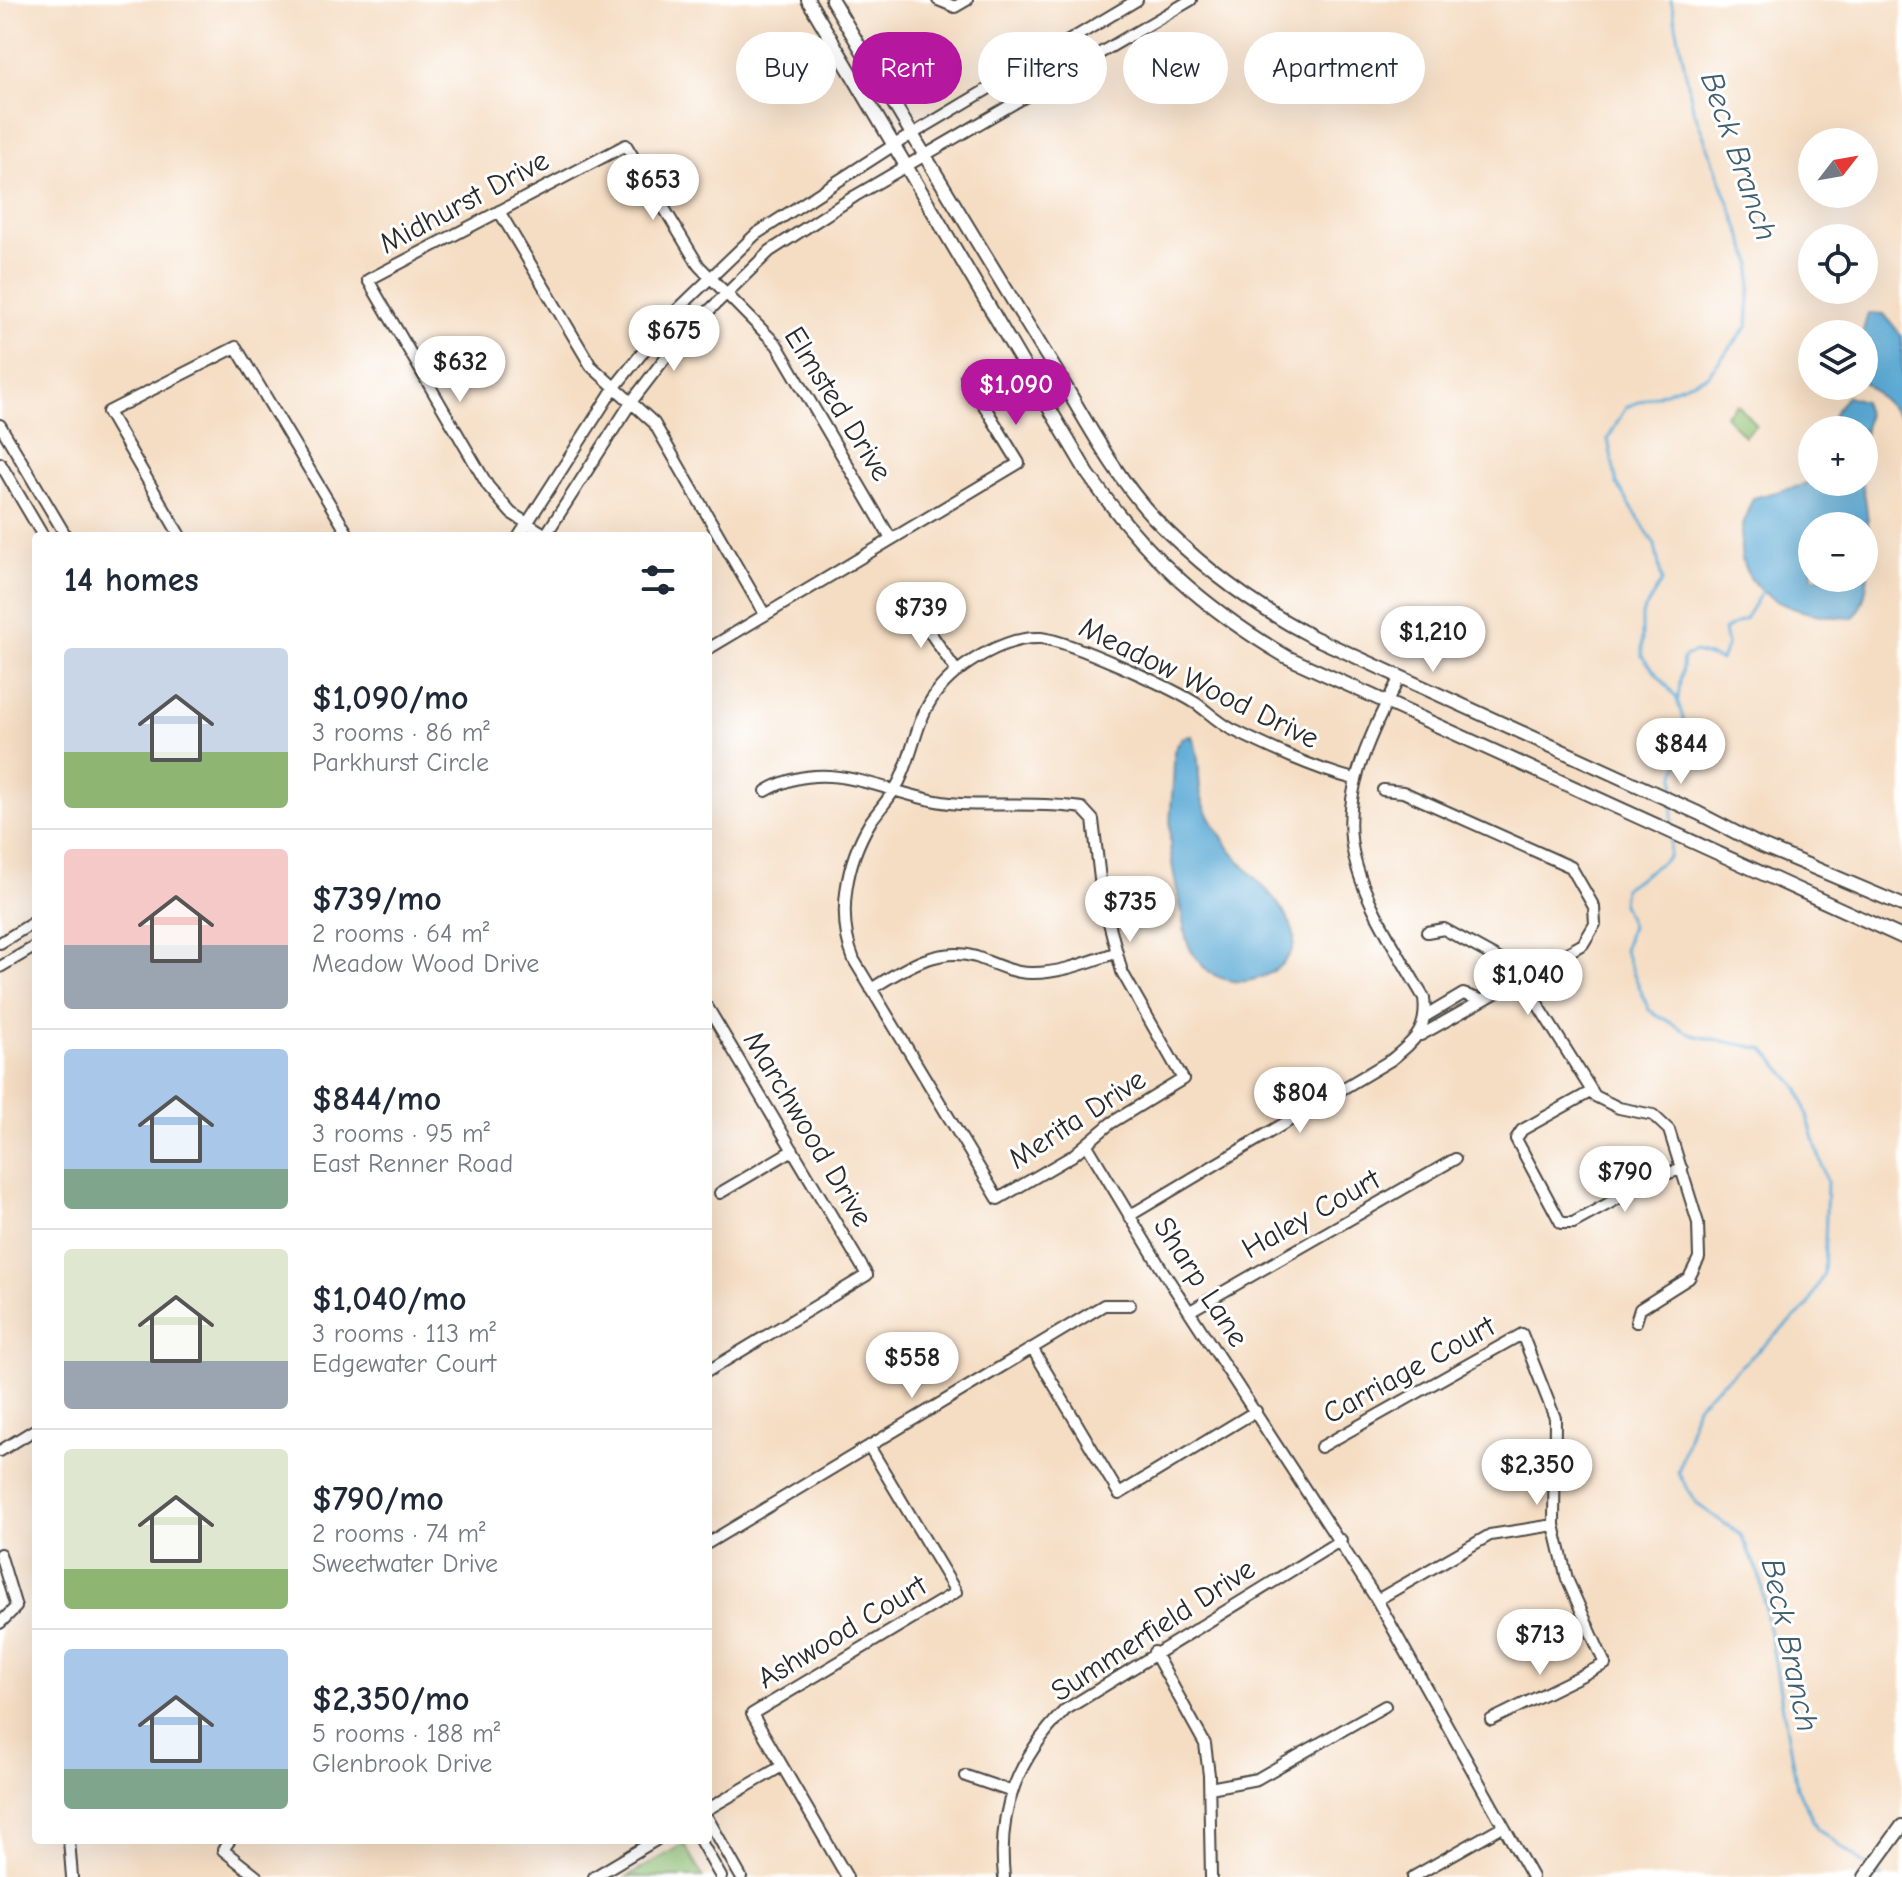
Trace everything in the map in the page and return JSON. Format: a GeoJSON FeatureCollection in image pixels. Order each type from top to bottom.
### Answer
{"type":"FeatureCollection","features":[{"type":"Feature","properties":{"kind":"main road"},"geometry":{"type":"LineString","coordinates":[[808,0],[1088,474],[1139,543],[1204,603],[1242,631],[1287,657],[1902,937]]}},
{"type":"Feature","properties":{"kind":"main road"},"geometry":{"type":"LineString","coordinates":[[832,0],[924,158],[1112,462],[1156,520],[1204,565],[1270,614],[1399,679],[1698,813],[1760,845],[1902,905]]}},
{"type":"Feature","properties":{"kind":"main road"},"geometry":{"type":"LineString","coordinates":[[1748,869],[1760,845]]}},
{"type":"Feature","properties":{"kind":"main road"},"geometry":{"type":"LineString","coordinates":[[1865,1877],[1902,1826]]}},
{"type":"Feature","properties":{"kind":"street"},"geometry":{"type":"LineString","coordinates":[[942,3],[955,7],[967,0]]}},
{"type":"Feature","properties":{"kind":"street"},"geometry":{"type":"LineString","coordinates":[[522,532],[614,388],[675,312],[756,234],[894,145],[1137,0]]}},
{"type":"Feature","properties":{"kind":"street"},"geometry":{"type":"LineString","coordinates":[[548,532],[632,401],[679,340],[770,251],[851,198],[1191,0]]}},
{"type":"Feature","properties":{"kind":"street","name":"Midhurst Drive"},"geometry":{"type":"LineString","coordinates":[[527,524],[511,513],[488,486],[368,280],[626,145]]}},
{"type":"Feature","properties":{"kind":"street","name":"Elmsted Drive"},"geometry":{"type":"LineString","coordinates":[[626,145],[709,277],[777,345],[891,539]]}},
{"type":"Feature","properties":{"kind":"street"},"geometry":{"type":"LineString","coordinates":[[499,211],[591,366],[654,423],[765,615]]}},
{"type":"Feature","properties":{"kind":"street"},"geometry":{"type":"LineString","coordinates":[[178,532],[108,412],[236,347],[347,532]]}},
{"type":"Feature","properties":{"kind":"street"},"geometry":{"type":"LineString","coordinates":[[712,647],[1019,463],[966,376]]}},
{"type":"Feature","properties":{"kind":"street"},"geometry":{"type":"LineString","coordinates":[[0,425],[64,532]]}},
{"type":"Feature","properties":{"kind":"street"},"geometry":{"type":"LineString","coordinates":[[0,463],[41,532]]}},
{"type":"Feature","properties":{"kind":"street"},"geometry":{"type":"LineString","coordinates":[[527,524],[539,532]]}},
{"type":"Feature","properties":{"kind":"street"},"geometry":{"type":"LineString","coordinates":[[919,609],[927,628],[957,672]]}},
{"type":"Feature","properties":{"kind":"street","name":"Meadow Wood Drive"},"geometry":{"type":"LineString","coordinates":[[998,1199],[871,989],[849,947],[843,909],[846,887],[866,832],[895,790],[924,710],[957,672],[1005,644],[1022,639],[1055,640],[1182,696],[1231,729],[1330,772],[1354,779]]}},
{"type":"Feature","properties":{"kind":"street"},"geometry":{"type":"LineString","coordinates":[[1399,679],[1354,779],[1349,819],[1356,873],[1424,998],[1426,1016],[1421,1035]]}},
{"type":"Feature","properties":{"kind":"street"},"geometry":{"type":"LineString","coordinates":[[766,791],[792,779],[831,774],[959,804],[1057,804],[1082,808],[1089,813],[1115,953],[1063,969],[1027,973],[971,956],[951,955],[911,965],[871,989]]}},
{"type":"Feature","properties":{"kind":"street"},"geometry":{"type":"LineString","coordinates":[[1383,790],[1403,792],[1571,867],[1594,907],[1595,924],[1583,944],[1481,1000],[1463,994],[1426,1016]]}},
{"type":"Feature","properties":{"kind":"street"},"geometry":{"type":"LineString","coordinates":[[0,943],[32,923]]}},
{"type":"Feature","properties":{"kind":"street"},"geometry":{"type":"LineString","coordinates":[[1427,932],[1444,929],[1499,956],[1524,979],[1592,1091],[1609,1105],[1646,1113],[1665,1124],[1673,1138],[1701,1239],[1697,1267],[1689,1278],[1640,1309],[1636,1322]]}},
{"type":"Feature","properties":{"kind":"street"},"geometry":{"type":"LineString","coordinates":[[0,967],[32,948]]}},
{"type":"Feature","properties":{"kind":"street","name":"Merita Drive"},"geometry":{"type":"LineString","coordinates":[[998,1199],[1087,1145],[1111,1123],[1183,1079],[1137,1000],[1115,953]]}},
{"type":"Feature","properties":{"kind":"street","name":"Sharp Lane"},"geometry":{"type":"LineString","coordinates":[[1481,1000],[1471,1010],[1421,1035],[1391,1060],[1129,1216],[1341,1540],[1532,1877]]}},
{"type":"Feature","properties":{"kind":"street","name":"Marchwood Drive"},"geometry":{"type":"LineString","coordinates":[[712,1026],[793,1150],[867,1275],[712,1369]]}},
{"type":"Feature","properties":{"kind":"street"},"geometry":{"type":"LineString","coordinates":[[1592,1091],[1522,1130],[1516,1139],[1558,1219],[1565,1224],[1659,1176],[1682,1169]]}},
{"type":"Feature","properties":{"kind":"street"},"geometry":{"type":"LineString","coordinates":[[1087,1145],[1129,1216]]}},
{"type":"Feature","properties":{"kind":"street"},"geometry":{"type":"LineString","coordinates":[[720,1193],[793,1150]]}},
{"type":"Feature","properties":{"kind":"street","name":"Haley Court"},"geometry":{"type":"LineString","coordinates":[[1190,1311],[1455,1159]]}},
{"type":"Feature","properties":{"kind":"street"},"geometry":{"type":"LineString","coordinates":[[712,1541],[1104,1305],[1130,1305]]}},
{"type":"Feature","properties":{"kind":"street","name":"Carriage Court"},"geometry":{"type":"LineString","coordinates":[[1321,1447],[1522,1334],[1555,1418],[1554,1525]]}},
{"type":"Feature","properties":{"kind":"street"},"geometry":{"type":"LineString","coordinates":[[1032,1348],[1119,1494],[1256,1411]]}},
{"type":"Feature","properties":{"kind":"street"},"geometry":{"type":"LineString","coordinates":[[0,1451],[32,1431]]}},
{"type":"Feature","properties":{"kind":"street","name":"Ashwood Court"},"geometry":{"type":"LineString","coordinates":[[782,1766],[752,1714],[956,1592],[869,1446]]}},
{"type":"Feature","properties":{"kind":"street"},"geometry":{"type":"LineString","coordinates":[[1377,1600],[1490,1535],[1554,1525],[1567,1579],[1605,1664],[1491,1720]]}},
{"type":"Feature","properties":{"kind":"street","name":"Summerfield Drive"},"geometry":{"type":"LineString","coordinates":[[1004,1877],[1001,1846],[1010,1791],[1033,1746],[1065,1710],[1154,1652],[1341,1540]]}},
{"type":"Feature","properties":{"kind":"street"},"geometry":{"type":"LineString","coordinates":[[0,1554],[16,1607],[0,1623]]}},
{"type":"Feature","properties":{"kind":"street"},"geometry":{"type":"LineString","coordinates":[[1154,1652],[1198,1726],[1209,1764],[1211,1877]]}},
{"type":"Feature","properties":{"kind":"street"},"geometry":{"type":"LineString","coordinates":[[1210,1788],[1257,1779],[1385,1706]]}},
{"type":"Feature","properties":{"kind":"street"},"geometry":{"type":"LineString","coordinates":[[712,1807],[782,1766],[847,1877]]}},
{"type":"Feature","properties":{"kind":"street"},"geometry":{"type":"LineString","coordinates":[[966,1776],[1010,1791]]}},
{"type":"Feature","properties":{"kind":"street"},"geometry":{"type":"LineString","coordinates":[[712,1826],[741,1877]]}},
{"type":"Feature","properties":{"kind":"street"},"geometry":{"type":"LineString","coordinates":[[1413,1877],[1503,1826]]}},
{"type":"Feature","properties":{"kind":"street"},"geometry":{"type":"LineString","coordinates":[[69,1844],[72,1877]]}},
{"type":"Feature","properties":{"kind":"street"},"geometry":{"type":"LineString","coordinates":[[227,1844],[223,1850],[257,1877]]}},
{"type":"Feature","properties":{"kind":"street"},"geometry":{"type":"LineString","coordinates":[[594,1877],[649,1844]]}},
{"type":"Feature","properties":{"kind":"street"},"geometry":{"type":"LineString","coordinates":[[702,1844],[721,1877]]}},
{"type":"Feature","properties":{"kind":"green space"},"geometry":{"type":"Polygon","coordinates":[[[1737,404],[1756,425],[1744,436],[1725,415],[1737,404]]]}},
{"type":"Feature","properties":{"kind":"green space"},"geometry":{"type":"Polygon","coordinates":[[[684,1844],[703,1877],[627,1877],[684,1844]]]}},
{"type":"Feature","properties":{"kind":"water"},"geometry":{"type":"Polygon","coordinates":[[[1868,313],[1884,314],[1902,336],[1902,418],[1878,395],[1878,320],[1866,320],[1868,313]]]}},
{"type":"Feature","properties":{"kind":"water"},"geometry":{"type":"Polygon","coordinates":[[[1844,400],[1860,400],[1863,401],[1867,415],[1834,416],[1844,400]]]}},
{"type":"Feature","properties":{"kind":"water"},"geometry":{"type":"Polygon","coordinates":[[[1798,486],[1798,496],[1864,496],[1867,512],[1798,512],[1798,592],[1865,592],[1852,618],[1799,610],[1759,589],[1747,573],[1741,552],[1743,527],[1753,498],[1798,486]]]}},
{"type":"Feature","properties":{"kind":"water"},"geometry":{"type":"Polygon","coordinates":[[[1192,736],[1198,755],[1201,795],[1209,815],[1231,851],[1280,906],[1293,931],[1293,946],[1286,959],[1273,971],[1257,979],[1238,981],[1220,977],[1202,965],[1188,944],[1172,867],[1170,830],[1174,751],[1182,738],[1192,736]]]}},
{"type":"Feature","properties":{"kind":"waterway","name":"Beck Branch"},"geometry":{"type":"LineString","coordinates":[[1671,0],[1693,108],[1752,263],[1748,326],[1707,376],[1626,407],[1608,439],[1617,484],[1655,545],[1662,581],[1642,614],[1642,656],[1676,697],[1689,736],[1675,774],[1674,797]]}},
{"type":"Feature","properties":{"kind":"waterway"},"geometry":{"type":"LineString","coordinates":[[1678,699],[1683,658],[1695,652],[1721,660],[1727,645],[1724,630],[1745,619],[1763,590]]}},
{"type":"Feature","properties":{"kind":"waterway","name":"Beck Branch"},"geometry":{"type":"LineString","coordinates":[[1671,829],[1673,804]]}},
{"type":"Feature","properties":{"kind":"waterway","name":"Beck Branch"},"geometry":{"type":"LineString","coordinates":[[1671,836],[1669,857],[1624,888],[1622,903],[1631,926],[1624,950],[1649,1010],[1692,1035],[1764,1049],[1799,1089],[1827,1182],[1824,1273],[1807,1307],[1697,1405],[1678,1473],[1697,1504],[1741,1535],[1760,1577],[1797,1788],[1817,1828],[1867,1866]]}},
{"type":"Feature","properties":{"kind":"waterway","name":"Beck Branch"},"geometry":{"type":"LineString","coordinates":[[1873,1871],[1881,1877]]}}]}
